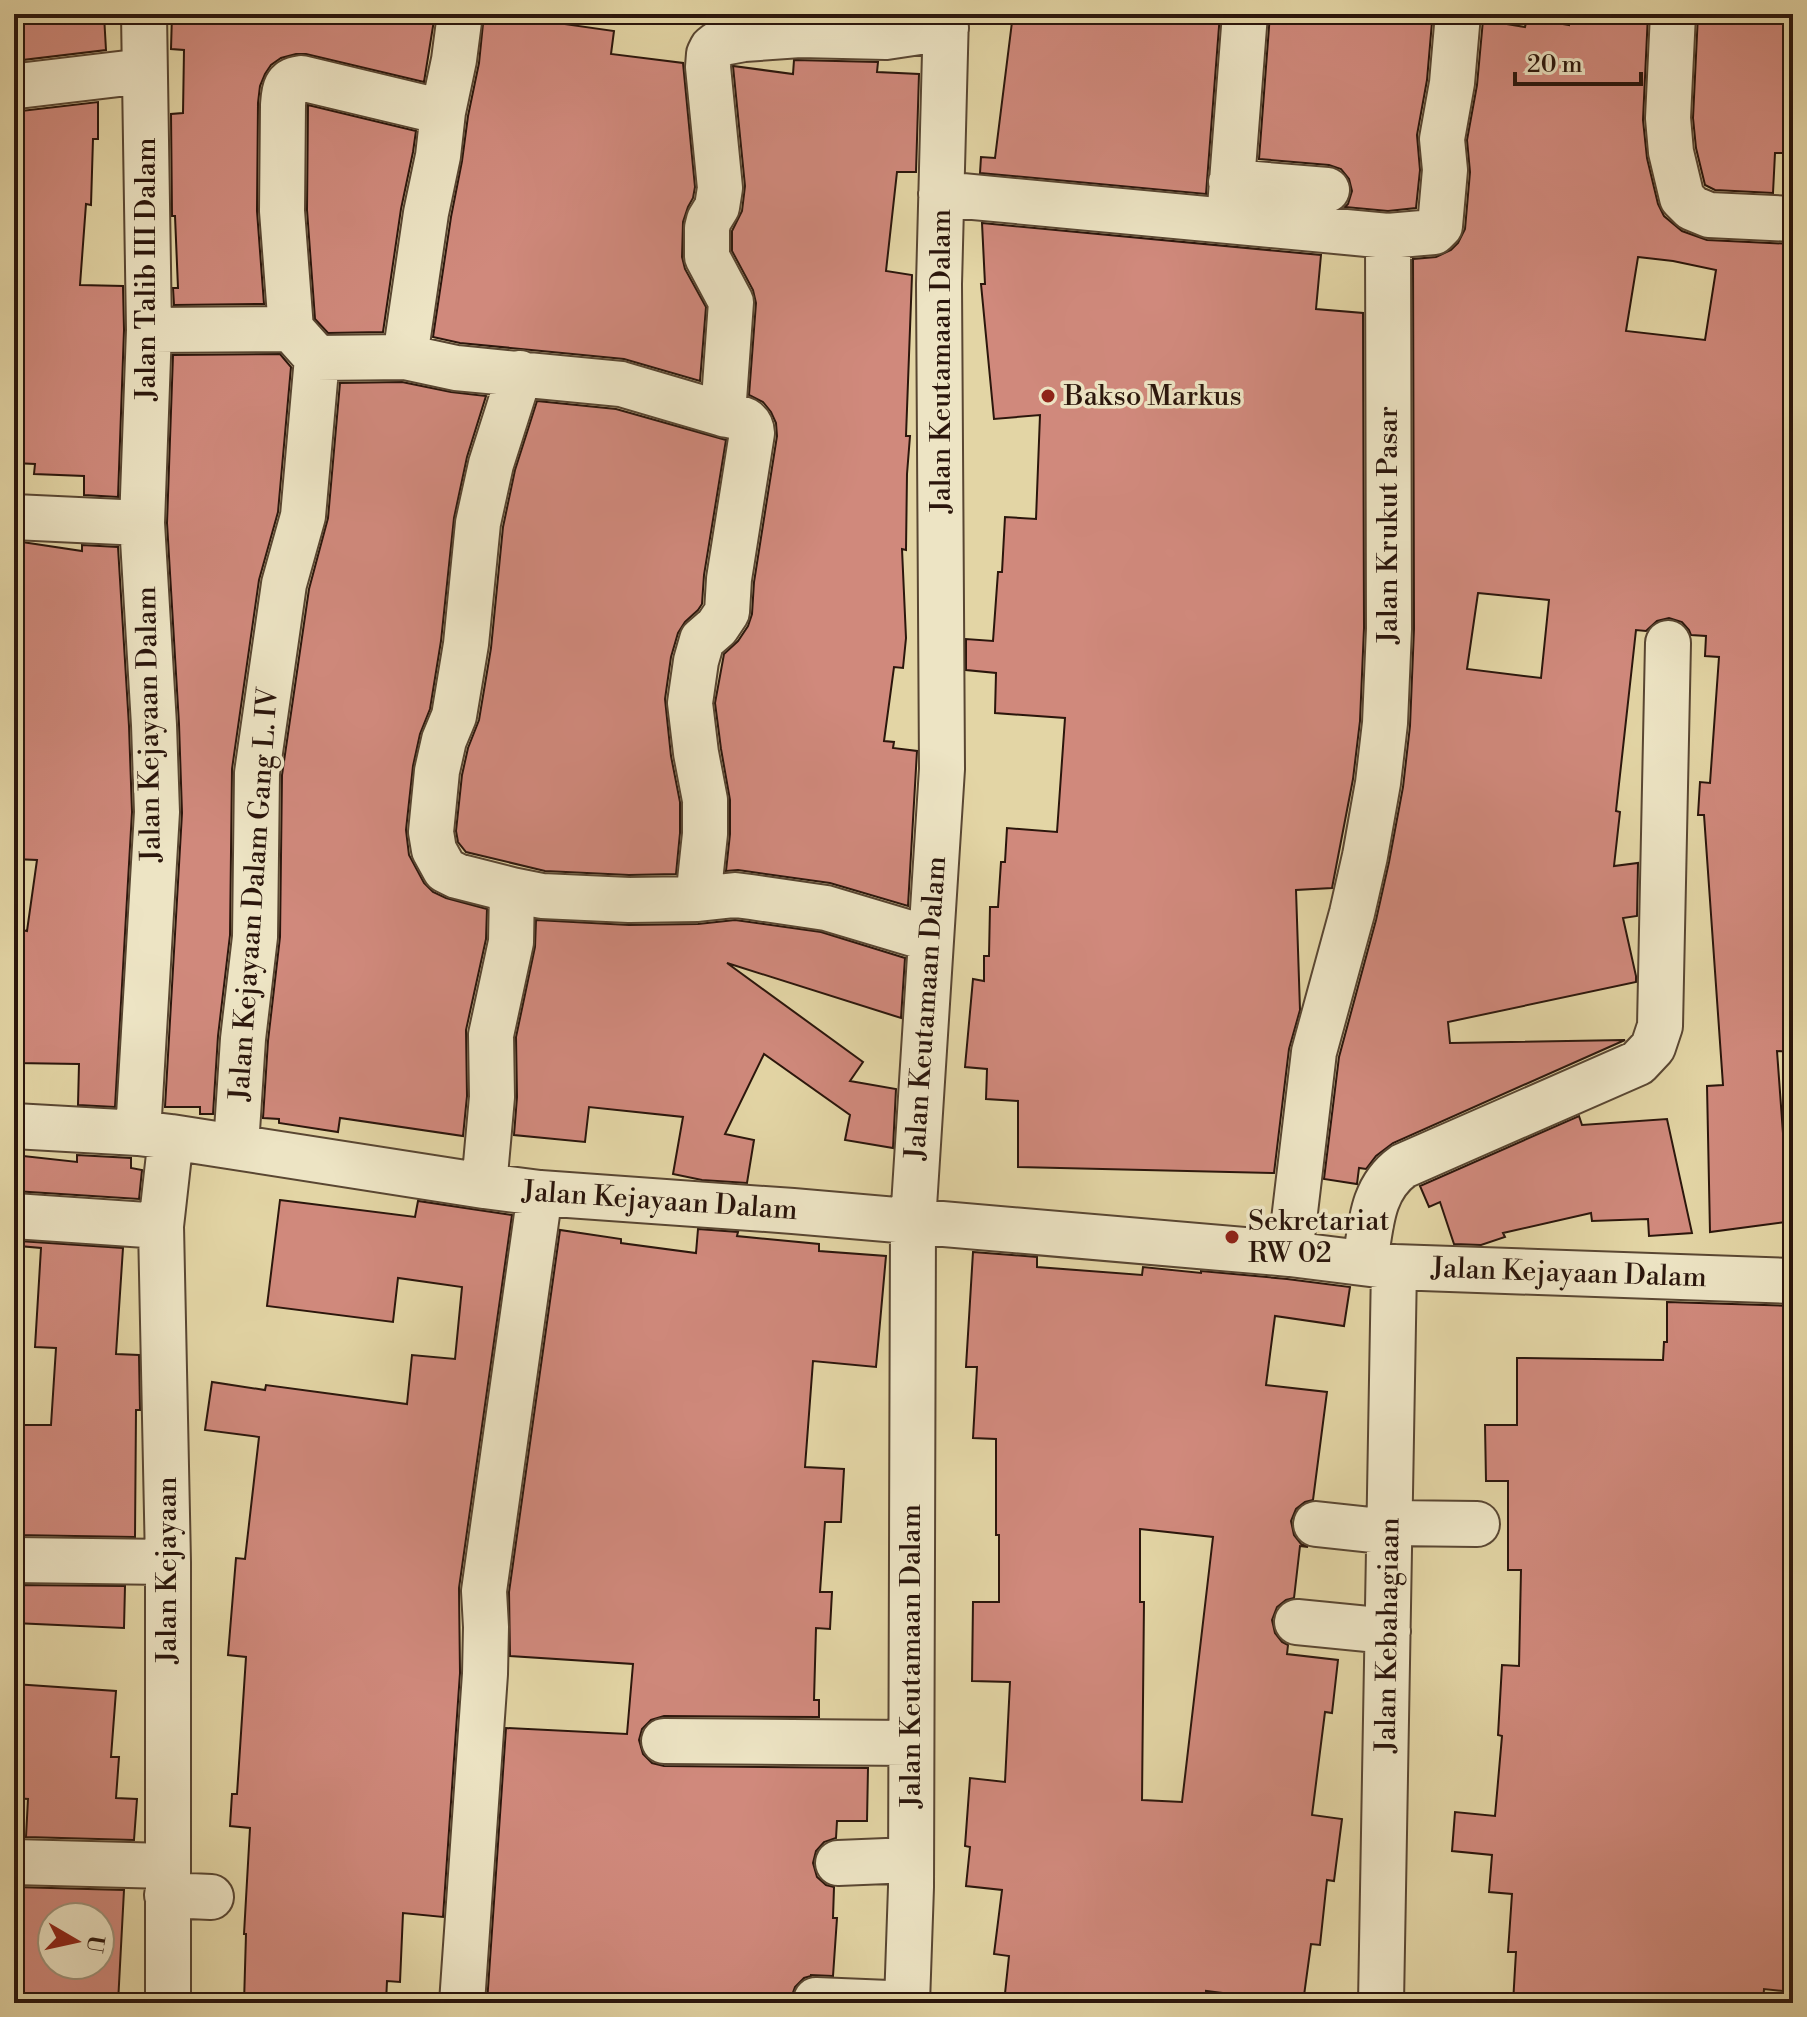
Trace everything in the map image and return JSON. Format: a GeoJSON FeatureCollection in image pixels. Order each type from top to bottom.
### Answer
{"type":"FeatureCollection","features":[{"type":"Feature","properties":{"kind":"street","name":"Jalan Talib III Dalam"},"geometry":{"type":"LineString","coordinates":[[142,523],[149,330],[144,14]]}},
{"type":"Feature","properties":{"kind":"street"},"geometry":{"type":"LineString","coordinates":[[405,357],[460,14]]}},
{"type":"Feature","properties":{"kind":"street"},"geometry":{"type":"LineString","coordinates":[[1230,201],[1245,14]]}},
{"type":"Feature","properties":{"kind":"street"},"geometry":{"type":"LineString","coordinates":[[1230,201],[1388,236],[1434,232],[1440,226],[1445,170],[1442,139],[1452,83],[1458,14]]}},
{"type":"Feature","properties":{"kind":"street"},"geometry":{"type":"LineString","coordinates":[[1673,14],[1668,118],[1673,163],[1682,198],[1701,213],[1793,219]]}},
{"type":"Feature","properties":{"kind":"street"},"geometry":{"type":"LineString","coordinates":[[723,414],[731,302],[707,257],[707,228],[717,207],[720,188],[708,67],[712,48],[717,44],[744,39],[800,35],[886,37],[946,21]]}},
{"type":"Feature","properties":{"kind":"street","name":"Jalan Keutamaan Dalam"},"geometry":{"type":"LineString","coordinates":[[907,2003],[911,1860],[913,1222],[942,769],[939,315],[946,21]]}},
{"type":"Feature","properties":{"kind":"street"},"geometry":{"type":"LineString","coordinates":[[18,86],[144,71]]}},
{"type":"Feature","properties":{"kind":"street","name":"Jalan Kejayaan Dalam Gang L. IV"},"geometry":{"type":"LineString","coordinates":[[236,1146],[243,1039],[255,937],[257,773],[284,584],[303,516],[304,343],[282,211],[284,89],[293,79],[301,78],[443,112]]}},
{"type":"Feature","properties":{"kind":"street"},"geometry":{"type":"LineString","coordinates":[[941,194],[1230,201],[1327,190]]}},
{"type":"Feature","properties":{"kind":"street","name":"Jalan Krukut Pasar"},"geometry":{"type":"LineString","coordinates":[[1290,1254],[1314,1052],[1365,856],[1385,723],[1389,629],[1388,236]]}},
{"type":"Feature","properties":{"kind":"street"},"geometry":{"type":"LineString","coordinates":[[149,330],[304,343],[405,357],[456,368],[621,384],[747,420],[752,433],[729,579],[727,612],[717,627],[702,640],[690,703],[705,800],[698,899]]}},
{"type":"Feature","properties":{"kind":"street"},"geometry":{"type":"LineString","coordinates":[[520,373],[491,464],[478,523],[466,644],[454,716],[444,740],[437,771],[431,832],[434,850],[445,870],[457,876],[542,896],[629,900],[751,897],[826,908],[930,939]]}},
{"type":"Feature","properties":{"kind":"street"},"geometry":{"type":"LineString","coordinates":[[14,517],[142,523]]}},
{"type":"Feature","properties":{"kind":"street","name":"Jalan Kejayaan Dalam"},"geometry":{"type":"LineString","coordinates":[[142,523],[157,812],[149,923],[155,1135],[540,1193],[793,1211],[1290,1254],[1380,1265],[1793,1281]]}},
{"type":"Feature","properties":{"kind":"street","name":"Jalan Kebahagiaan"},"geometry":{"type":"LineString","coordinates":[[1381,2003],[1390,1527],[1380,1265],[1374,1209],[1382,1187],[1391,1174],[1403,1166],[1638,1063],[1653,1047],[1660,1026],[1668,643]]}},
{"type":"Feature","properties":{"kind":"street"},"geometry":{"type":"LineString","coordinates":[[484,1186],[492,1097],[491,1035],[511,942],[512,890]]}},
{"type":"Feature","properties":{"kind":"street"},"geometry":{"type":"LineString","coordinates":[[14,1126],[155,1135]]}},
{"type":"Feature","properties":{"kind":"street","name":"Jalan Kejayaan"},"geometry":{"type":"LineString","coordinates":[[155,1135],[161,1226],[168,1562],[168,2003]]}},
{"type":"Feature","properties":{"kind":"street"},"geometry":{"type":"LineString","coordinates":[[462,2003],[485,1674],[486,1579],[540,1193]]}},
{"type":"Feature","properties":{"kind":"street"},"geometry":{"type":"LineString","coordinates":[[14,1216],[161,1226]]}},
{"type":"Feature","properties":{"kind":"street"},"geometry":{"type":"LineString","coordinates":[[1316,1524],[1390,1527],[1477,1524]]}},
{"type":"Feature","properties":{"kind":"street"},"geometry":{"type":"LineString","coordinates":[[14,1560],[168,1562]]}},
{"type":"Feature","properties":{"kind":"street"},"geometry":{"type":"LineString","coordinates":[[1297,1622],[1388,1631]]}},
{"type":"Feature","properties":{"kind":"street"},"geometry":{"type":"LineString","coordinates":[[664,1741],[911,1743]]}},
{"type":"Feature","properties":{"kind":"street"},"geometry":{"type":"LineString","coordinates":[[838,1863],[911,1860]]}},
{"type":"Feature","properties":{"kind":"street"},"geometry":{"type":"LineString","coordinates":[[14,1862],[167,1880],[211,1897]]}},
{"type":"Feature","properties":{"kind":"street"},"geometry":{"type":"LineString","coordinates":[[816,2000],[889,2003]]}},
{"type":"Feature","properties":{"kind":"building"},"geometry":{"type":"Polygon","coordinates":[[[172,14],[435,14],[424,82],[306,54],[281,58],[265,74],[258,103],[257,211],[264,304],[174,305],[173,288],[178,288],[175,216],[172,216],[171,114],[183,113],[184,50],[171,49],[172,14]]]}},
{"type":"Feature","properties":{"kind":"building"},"geometry":{"type":"Polygon","coordinates":[[[484,14],[565,14],[564,24],[614,31],[611,54],[683,63],[695,187],[683,222],[682,257],[685,269],[706,307],[700,381],[624,359],[460,343],[433,337],[479,63],[484,14]]]}},
{"type":"Feature","properties":{"kind":"building"},"geometry":{"type":"Polygon","coordinates":[[[1013,14],[1220,14],[1206,194],[980,173],[981,157],[995,158],[1013,14]]]}},
{"type":"Feature","properties":{"kind":"building"},"geometry":{"type":"Polygon","coordinates":[[[1270,14],[1367,14],[1432,22],[1427,80],[1417,135],[1420,170],[1416,208],[1388,211],[1345,207],[1352,191],[1349,179],[1341,169],[1329,165],[1259,159],[1270,14]]]}},
{"type":"Feature","properties":{"kind":"building"},"geometry":{"type":"Polygon","coordinates":[[[1569,14],[1648,14],[1643,120],[1647,158],[1664,216],[1682,231],[1707,240],[1793,244],[1793,1052],[1777,1051],[1784,1147],[1793,1146],[1793,1221],[1710,1232],[1707,1086],[1723,1085],[1704,815],[1698,815],[1700,782],[1710,783],[1719,657],[1705,656],[1706,636],[1691,635],[1682,622],[1669,618],[1657,621],[1646,631],[1636,630],[1616,811],[1620,812],[1614,866],[1638,863],[1637,916],[1623,918],[1636,982],[1448,1022],[1450,1043],[1625,1040],[1393,1143],[1376,1156],[1366,1169],[1359,1168],[1357,1184],[1324,1179],[1339,1057],[1389,862],[1410,726],[1414,629],[1413,259],[1436,257],[1451,250],[1465,229],[1470,172],[1467,140],[1477,85],[1483,20],[1525,27],[1527,18],[1569,25],[1569,14]],[[1638,257],[1626,331],[1705,340],[1716,270],[1638,257]],[[1478,593],[1467,669],[1541,678],[1549,600],[1478,593]]]}},
{"type":"Feature","properties":{"kind":"building"},"geometry":{"type":"Polygon","coordinates":[[[1698,14],[1793,14],[1793,153],[1775,153],[1773,193],[1715,190],[1705,185],[1693,118],[1698,14]]]}},
{"type":"Feature","properties":{"kind":"building"},"geometry":{"type":"Polygon","coordinates":[[[104,15],[106,50],[14,61],[14,22],[104,15]]]}},
{"type":"Feature","properties":{"kind":"building"},"geometry":{"type":"Polygon","coordinates":[[[794,60],[878,62],[877,72],[919,74],[916,172],[897,172],[886,271],[912,275],[906,436],[910,436],[906,550],[902,549],[906,638],[903,668],[894,667],[884,741],[894,742],[893,748],[917,751],[908,906],[830,883],[726,871],[730,800],[715,703],[724,654],[738,641],[752,614],[754,582],[777,436],[771,412],[763,402],[749,395],[756,303],[753,290],[732,251],[732,231],[742,211],[745,186],[733,66],[793,74],[794,60]]]}},
{"type":"Feature","properties":{"kind":"building"},"geometry":{"type":"Polygon","coordinates":[[[98,102],[98,139],[93,139],[91,205],[86,204],[80,285],[123,286],[118,497],[84,495],[84,476],[34,474],[35,464],[14,463],[14,110],[98,102]]]}},
{"type":"Feature","properties":{"kind":"building"},"geometry":{"type":"Polygon","coordinates":[[[308,105],[416,131],[383,332],[328,333],[315,319],[307,210],[308,105]]]}},
{"type":"Feature","properties":{"kind":"building"},"geometry":{"type":"Polygon","coordinates":[[[982,223],[1321,255],[1316,309],[1363,313],[1364,628],[1360,721],[1353,779],[1332,888],[1296,890],[1300,1010],[1289,1049],[1274,1173],[1018,1167],[1018,1101],[986,1099],[987,1069],[965,1067],[973,979],[984,981],[984,956],[989,956],[990,907],[998,907],[1007,828],[1057,832],[1065,718],[995,713],[996,673],[966,670],[966,639],[993,641],[1005,517],[1036,519],[1040,415],[994,419],[981,284],[985,284],[982,223]]]}},
{"type":"Feature","properties":{"kind":"building"},"geometry":{"type":"Polygon","coordinates":[[[280,354],[291,367],[278,512],[259,580],[232,769],[230,935],[213,1114],[200,1114],[200,1107],[165,1107],[182,813],[167,523],[173,355],[280,354]]]}},
{"type":"Feature","properties":{"kind":"building"},"geometry":{"type":"Polygon","coordinates":[[[402,382],[486,396],[467,457],[454,518],[441,641],[430,709],[420,734],[413,766],[406,830],[409,855],[424,883],[433,892],[487,909],[486,939],[466,1030],[467,1096],[463,1136],[340,1118],[338,1132],[263,1118],[280,937],[282,775],[309,589],[328,518],[340,383],[402,382]]]}},
{"type":"Feature","properties":{"kind":"building"},"geometry":{"type":"Polygon","coordinates":[[[537,401],[616,409],[726,440],[702,604],[678,633],[665,699],[680,802],[676,874],[545,871],[466,852],[458,842],[456,831],[462,775],[479,720],[491,648],[503,527],[515,470],[537,401]]]}},
{"type":"Feature","properties":{"kind":"building"},"geometry":{"type":"Polygon","coordinates":[[[22,542],[82,551],[82,545],[118,547],[132,812],[115,1107],[78,1105],[79,1064],[15,1063],[16,983],[21,983],[22,930],[27,931],[37,860],[14,859],[18,734],[14,734],[14,561],[19,562],[22,542]]]}},
{"type":"Feature","properties":{"kind":"building"},"geometry":{"type":"Polygon","coordinates":[[[536,920],[629,925],[735,920],[821,932],[905,958],[901,1018],[727,963],[863,1062],[850,1081],[896,1089],[893,1148],[845,1140],[850,1115],[764,1054],[725,1134],[754,1140],[747,1183],[702,1180],[673,1174],[683,1117],[589,1107],[585,1142],[514,1135],[516,1037],[535,947],[536,920]]]}},
{"type":"Feature","properties":{"kind":"building"},"geometry":{"type":"Polygon","coordinates":[[[1579,1116],[1582,1125],[1667,1119],[1692,1233],[1649,1236],[1648,1219],[1592,1221],[1591,1213],[1503,1233],[1505,1237],[1481,1245],[1454,1244],[1440,1202],[1429,1207],[1420,1186],[1579,1116]]]}},
{"type":"Feature","properties":{"kind":"building"},"geometry":{"type":"Polygon","coordinates":[[[14,1155],[77,1162],[77,1155],[131,1158],[131,1168],[142,1170],[139,1199],[14,1191],[14,1155]]]}},
{"type":"Feature","properties":{"kind":"building"},"geometry":{"type":"Polygon","coordinates":[[[280,1200],[415,1217],[418,1201],[512,1215],[459,1588],[460,1673],[443,1917],[403,1913],[400,1982],[387,1981],[386,2003],[244,2003],[250,1828],[230,1826],[232,1794],[237,1794],[246,1657],[228,1655],[236,1558],[245,1559],[259,1437],[205,1430],[212,1382],[265,1390],[266,1385],[407,1404],[412,1355],[455,1359],[462,1287],[398,1278],[393,1322],[267,1306],[280,1200]]]}},
{"type":"Feature","properties":{"kind":"building"},"geometry":{"type":"Polygon","coordinates":[[[698,1229],[819,1244],[819,1251],[886,1256],[876,1367],[813,1361],[805,1467],[844,1469],[841,1522],[825,1522],[820,1592],[832,1592],[830,1629],[816,1628],[814,1700],[819,1700],[819,1717],[664,1716],[651,1720],[642,1729],[639,1740],[643,1754],[652,1763],[664,1766],[868,1768],[867,1821],[837,1821],[836,1838],[824,1842],[816,1851],[813,1863],[817,1877],[834,1887],[833,1918],[837,1918],[833,1976],[811,1975],[804,1978],[795,1987],[792,2003],[487,2003],[506,1728],[627,1734],[633,1664],[510,1656],[509,1592],[560,1230],[621,1239],[621,1243],[696,1253],[698,1229]]]}},
{"type":"Feature","properties":{"kind":"building"},"geometry":{"type":"Polygon","coordinates":[[[19,1241],[123,1248],[116,1354],[139,1355],[135,1537],[14,1535],[14,1425],[51,1425],[56,1348],[35,1347],[41,1248],[19,1246],[19,1241]]]}},
{"type":"Feature","properties":{"kind":"building"},"geometry":{"type":"Polygon","coordinates":[[[973,1252],[1037,1257],[1037,1267],[1142,1275],[1143,1267],[1350,1287],[1344,1326],[1275,1316],[1266,1385],[1327,1392],[1313,1500],[1296,1509],[1291,1521],[1294,1535],[1308,1547],[1300,1546],[1294,1598],[1277,1607],[1272,1620],[1275,1633],[1288,1645],[1287,1654],[1338,1660],[1332,1713],[1325,1712],[1312,1815],[1342,1819],[1334,1881],[1327,1880],[1320,1945],[1311,1944],[1303,2003],[1206,1991],[1206,2003],[1004,2003],[1009,1956],[994,1954],[1002,1890],[966,1886],[970,1847],[965,1846],[970,1778],[1005,1782],[1010,1682],[972,1681],[973,1602],[999,1602],[999,1535],[996,1535],[996,1439],[973,1438],[977,1367],[966,1367],[973,1252]],[[1140,1529],[1140,1602],[1144,1602],[1142,1800],[1182,1802],[1213,1537],[1140,1529]]]}},
{"type":"Feature","properties":{"kind":"building"},"geometry":{"type":"Polygon","coordinates":[[[1667,1302],[1793,1306],[1793,1992],[1764,1989],[1763,2003],[1513,2003],[1516,1952],[1508,1952],[1512,1894],[1489,1892],[1492,1855],[1452,1851],[1455,1812],[1495,1816],[1502,1736],[1498,1735],[1502,1665],[1519,1666],[1521,1570],[1508,1570],[1508,1481],[1486,1481],[1485,1425],[1517,1425],[1517,1358],[1663,1360],[1664,1342],[1667,1342],[1667,1302]]]}},
{"type":"Feature","properties":{"kind":"building"},"geometry":{"type":"Polygon","coordinates":[[[14,1585],[125,1586],[124,1628],[14,1623],[14,1585]]]}},
{"type":"Feature","properties":{"kind":"building"},"geometry":{"type":"Polygon","coordinates":[[[14,1684],[116,1691],[111,1757],[119,1757],[116,1798],[137,1799],[134,1840],[26,1837],[28,1799],[14,1798],[14,1684]]]}},
{"type":"Feature","properties":{"kind":"building"},"geometry":{"type":"Polygon","coordinates":[[[14,1887],[124,1890],[118,2003],[14,2003],[14,1887]]]}},
{"type":"Feature","properties":{"kind":"place","name":"Bakso Markus"},"geometry":{"type":"Point","coordinates":[1048,396]}},
{"type":"Feature","properties":{"kind":"place","name":"Sekretariat RW 02"},"geometry":{"type":"Point","coordinates":[1232,1237]}}]}
